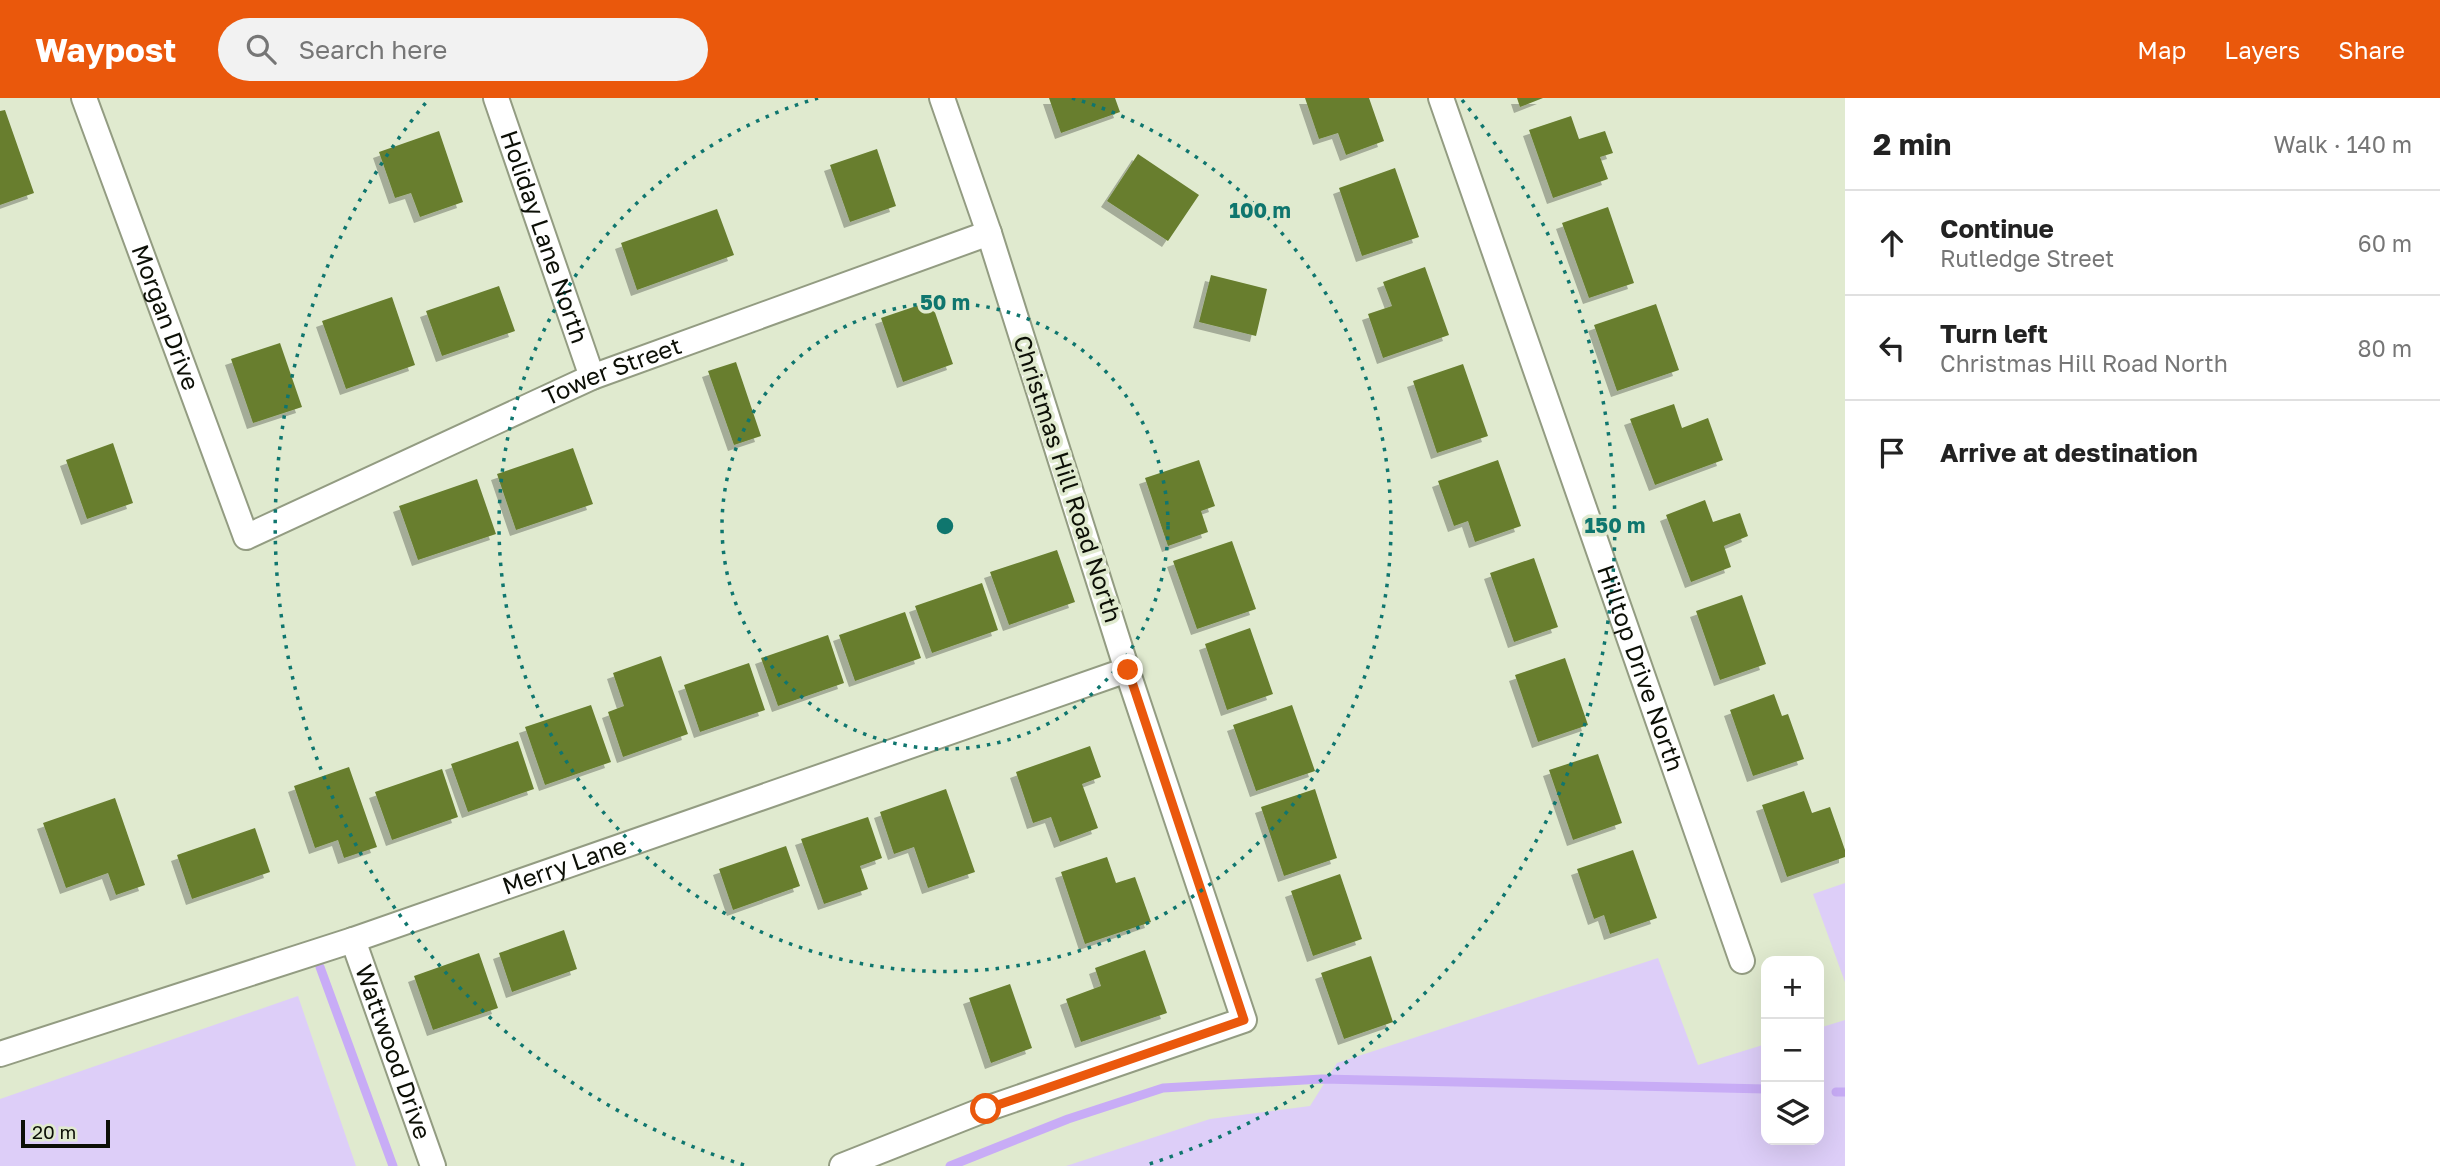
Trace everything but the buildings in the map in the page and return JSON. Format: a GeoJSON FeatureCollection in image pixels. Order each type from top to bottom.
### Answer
{"type":"FeatureCollection","features":[{"type":"Feature","properties":{"kind":"street","name":"Morgan Drive"},"geometry":{"type":"LineString","coordinates":[[84,98],[246,537]]}},
{"type":"Feature","properties":{"kind":"street","name":"Holiday Lane North"},"geometry":{"type":"LineString","coordinates":[[496,98],[593,377]]}},
{"type":"Feature","properties":{"kind":"street","name":"Christmas Hill Road North"},"geometry":{"type":"LineString","coordinates":[[842,1166],[986,1109],[1244,1020],[1128,670],[989,233],[942,98]]}},
{"type":"Feature","properties":{"kind":"street","name":"Hilltop Drive North"},"geometry":{"type":"LineString","coordinates":[[1441,98],[1742,961]]}},
{"type":"Feature","properties":{"kind":"street","name":"Tower Street"},"geometry":{"type":"LineString","coordinates":[[246,537],[593,377],[989,233]]}},
{"type":"Feature","properties":{"kind":"street","name":"Merry Lane"},"geometry":{"type":"LineString","coordinates":[[0,1054],[353,940],[1128,670]]}},
{"type":"Feature","properties":{"kind":"street","name":"Wattwood Drive"},"geometry":{"type":"LineString","coordinates":[[353,940],[433,1166]]}},
{"type":"Feature","properties":{"kind":"shaded area"},"geometry":{"type":"Polygon","coordinates":[[[1845,883],[1845,982],[1813,894],[1845,883]]]}},
{"type":"Feature","properties":{"kind":"shaded area"},"geometry":{"type":"Polygon","coordinates":[[[1658,958],[1698,1065],[1761,1046],[1761,1145],[1824,1145],[1824,1026],[1845,1020],[1845,1166],[1066,1166],[1210,1119],[1310,1106],[1337,1063],[1658,958]]]}},
{"type":"Feature","properties":{"kind":"shaded area"},"geometry":{"type":"Polygon","coordinates":[[[298,996],[356,1166],[0,1166],[0,1099],[298,996]]]}},
{"type":"Feature","properties":{"kind":"waterway"},"geometry":{"type":"LineString","coordinates":[[320,967],[393,1166]]}},
{"type":"Feature","properties":{"kind":"waterway"},"geometry":{"type":"LineString","coordinates":[[950,1166],[1068,1119],[1163,1088],[1322,1079],[1761,1089]]}},
{"type":"Feature","properties":{"kind":"waterway"},"geometry":{"type":"LineString","coordinates":[[1836,1092],[1845,1092]]}},
{"type":"Feature","properties":{"kind":"route"},"geometry":{"type":"LineString","coordinates":[[986,1109],[1244,1020],[1128,670]]}}]}
